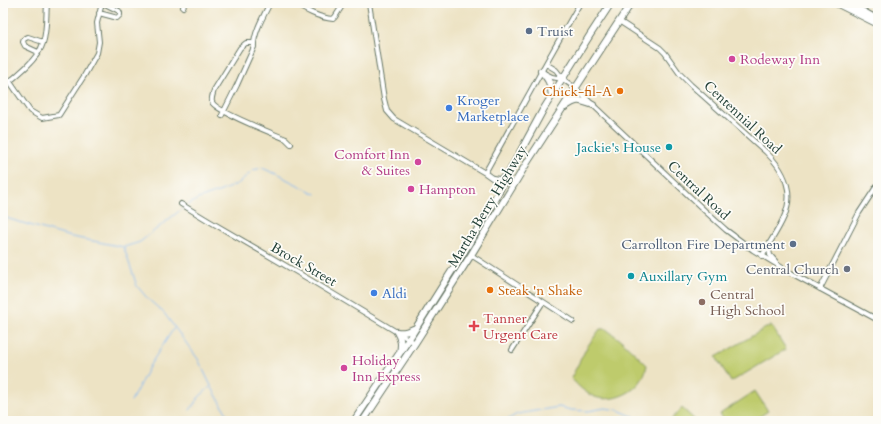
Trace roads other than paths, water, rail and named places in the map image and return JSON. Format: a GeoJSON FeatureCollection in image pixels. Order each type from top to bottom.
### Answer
{"type":"FeatureCollection","features":[{"type":"Feature","properties":{"kind":"highway","name":"Martha Berry Highway"},"geometry":{"type":"LineString","coordinates":[[354,421],[409,339],[486,216],[537,121],[611,3]]}},
{"type":"Feature","properties":{"kind":"highway","name":"Martha Berry Highway"},"geometry":{"type":"LineString","coordinates":[[363,421],[415,343],[530,158],[631,3]]}},
{"type":"Feature","properties":{"kind":"highway"},"geometry":{"type":"LineString","coordinates":[[836,3],[878,24]]}},
{"type":"Feature","properties":{"kind":"highway"},"geometry":{"type":"LineString","coordinates":[[848,3],[878,19]]}},
{"type":"Feature","properties":{"kind":"highway"},"geometry":{"type":"LineString","coordinates":[[541,71],[548,79],[552,96]]}},
{"type":"Feature","properties":{"kind":"highway"},"geometry":{"type":"LineString","coordinates":[[562,109],[575,100],[593,105]]}},
{"type":"Feature","properties":{"kind":"highway"},"geometry":{"type":"LineString","coordinates":[[465,250],[471,255]]}},
{"type":"Feature","properties":{"kind":"highway"},"geometry":{"type":"LineString","coordinates":[[399,354],[401,342],[397,332],[407,332],[416,328]]}},
{"type":"Feature","properties":{"kind":"street"},"geometry":{"type":"LineString","coordinates":[[3,86],[10,82],[31,62],[43,45],[47,3]]}},
{"type":"Feature","properties":{"kind":"street"},"geometry":{"type":"LineString","coordinates":[[10,82],[30,111],[42,118],[59,115],[97,53],[99,42],[97,23],[99,13],[103,3],[118,11],[120,15],[117,18],[99,13]]}},
{"type":"Feature","properties":{"kind":"street"},"geometry":{"type":"LineString","coordinates":[[223,114],[254,47],[261,19],[270,3]]}},
{"type":"Feature","properties":{"kind":"street"},"geometry":{"type":"LineString","coordinates":[[293,3],[317,15],[328,19],[333,19],[344,3]]}},
{"type":"Feature","properties":{"kind":"street"},"geometry":{"type":"LineString","coordinates":[[369,3],[377,60],[387,111],[394,119],[492,178],[498,185],[497,194]]}},
{"type":"Feature","properties":{"kind":"street"},"geometry":{"type":"LineString","coordinates":[[485,173],[580,3]]}},
{"type":"Feature","properties":{"kind":"street","name":"Centennial Road"},"geometry":{"type":"LineString","coordinates":[[619,21],[660,48],[680,74],[690,84],[766,152],[778,166],[786,179],[788,205],[784,218],[762,256]]}},
{"type":"Feature","properties":{"kind":"street"},"geometry":{"type":"LineString","coordinates":[[38,52],[25,46],[23,42],[24,39],[28,37],[43,42]]}},
{"type":"Feature","properties":{"kind":"street"},"geometry":{"type":"LineString","coordinates":[[254,43],[246,43],[240,48],[212,95],[212,102],[214,106],[223,114],[286,138],[291,144]]}},
{"type":"Feature","properties":{"kind":"street","name":"Central Road"},"geometry":{"type":"LineString","coordinates":[[546,64],[556,70],[562,79],[575,88],[726,230],[748,247],[878,320]]}},
{"type":"Feature","properties":{"kind":"street","name":"Central Road"},"geometry":{"type":"LineString","coordinates":[[541,71],[552,77],[562,79]]}},
{"type":"Feature","properties":{"kind":"street"},"geometry":{"type":"LineString","coordinates":[[492,178],[499,179],[508,174]]}},
{"type":"Feature","properties":{"kind":"street"},"geometry":{"type":"LineString","coordinates":[[820,288],[859,213],[878,184]]}},
{"type":"Feature","properties":{"kind":"street","name":"Brock Street"},"geometry":{"type":"LineString","coordinates":[[182,204],[415,343]]}},
{"type":"Feature","properties":{"kind":"street"},"geometry":{"type":"LineString","coordinates":[[748,247],[759,248],[768,245],[770,255],[778,265]]}},
{"type":"Feature","properties":{"kind":"street"},"geometry":{"type":"LineString","coordinates":[[471,255],[573,321]]}},
{"type":"Feature","properties":{"kind":"street"},"geometry":{"type":"LineString","coordinates":[[512,350],[543,302]]}},
{"type":"Feature","properties":{"kind":"waterway"},"geometry":{"type":"LineString","coordinates":[[188,205],[198,199],[239,183],[253,170],[262,168],[316,194]]}},
{"type":"Feature","properties":{"kind":"waterway"},"geometry":{"type":"LineString","coordinates":[[3,215],[9,219],[67,236],[124,247],[140,242],[183,208]]}},
{"type":"Feature","properties":{"kind":"waterway"},"geometry":{"type":"LineString","coordinates":[[124,248],[137,286],[148,299],[164,313],[198,359],[211,386],[231,421]]}},
{"type":"Feature","properties":{"kind":"waterway"},"geometry":{"type":"LineString","coordinates":[[131,401],[150,365],[174,328]]}},
{"type":"Feature","properties":{"kind":"waterway"},"geometry":{"type":"LineString","coordinates":[[190,410],[199,397],[210,387]]}},
{"type":"Feature","properties":{"kind":"waterway"},"geometry":{"type":"LineString","coordinates":[[505,421],[517,414],[559,407],[571,410],[588,411],[605,408],[618,410],[640,421]]}},
{"type":"Feature","properties":{"kind":"place","name":"Truist"},"geometry":{"type":"Point","coordinates":[529,31]}},
{"type":"Feature","properties":{"kind":"place","name":"Rodeway Inn"},"geometry":{"type":"Point","coordinates":[732,59]}},
{"type":"Feature","properties":{"kind":"place","name":"Chick-fil-A"},"geometry":{"type":"Point","coordinates":[620,91]}},
{"type":"Feature","properties":{"kind":"place","name":"Kroger Marketplace"},"geometry":{"type":"Point","coordinates":[449,108]}},
{"type":"Feature","properties":{"kind":"place","name":"Jackie's House"},"geometry":{"type":"Point","coordinates":[669,147]}},
{"type":"Feature","properties":{"kind":"place","name":"Comfort Inn & Suites"},"geometry":{"type":"Point","coordinates":[418,162]}},
{"type":"Feature","properties":{"kind":"place","name":"Hampton"},"geometry":{"type":"Point","coordinates":[411,189]}},
{"type":"Feature","properties":{"kind":"place","name":"Carrollton Fire Department"},"geometry":{"type":"Point","coordinates":[793,244]}},
{"type":"Feature","properties":{"kind":"place","name":"Central Church"},"geometry":{"type":"Point","coordinates":[847,269]}},
{"type":"Feature","properties":{"kind":"place","name":"Auxillary Gym"},"geometry":{"type":"Point","coordinates":[631,276]}},
{"type":"Feature","properties":{"kind":"place","name":"Steak 'n Shake"},"geometry":{"type":"Point","coordinates":[490,290]}},
{"type":"Feature","properties":{"kind":"place","name":"Aldi"},"geometry":{"type":"Point","coordinates":[374,293]}},
{"type":"Feature","properties":{"kind":"place","name":"Central High School"},"geometry":{"type":"Point","coordinates":[702,302]}},
{"type":"Feature","properties":{"kind":"place","name":"Tanner Urgent Care"},"geometry":{"type":"Point","coordinates":[474,326]}},
{"type":"Feature","properties":{"kind":"place","name":"Holiday Inn Express"},"geometry":{"type":"Point","coordinates":[344,368]}}]}
